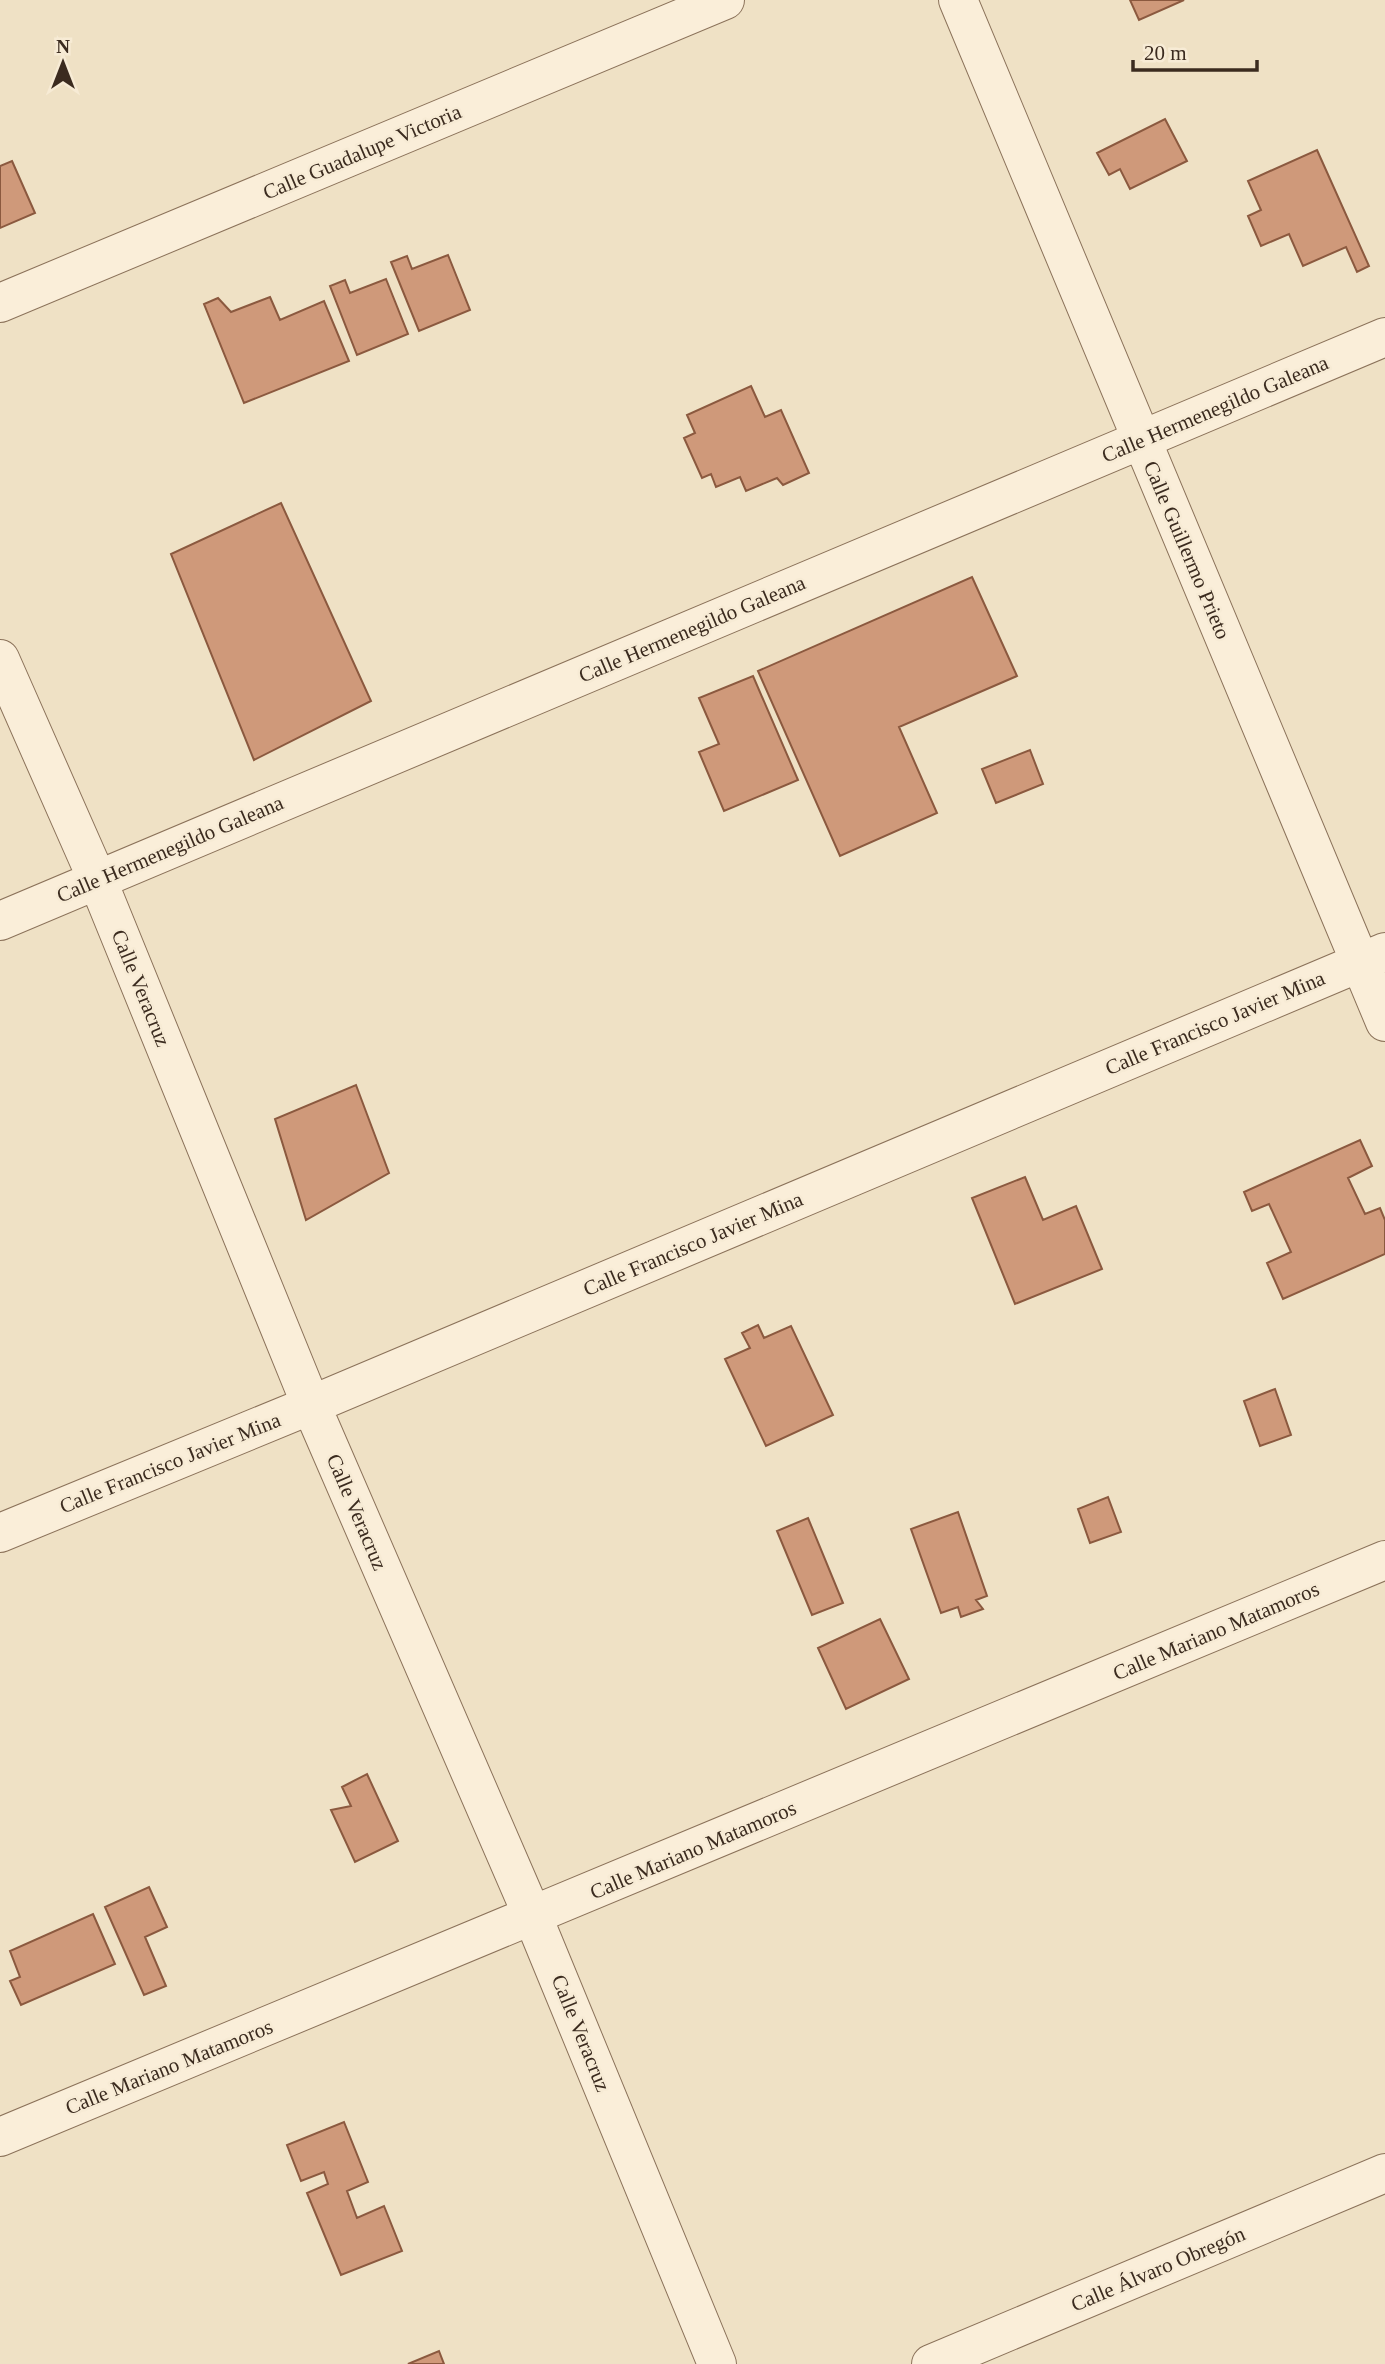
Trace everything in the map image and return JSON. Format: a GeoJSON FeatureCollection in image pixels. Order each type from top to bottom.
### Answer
{"type":"FeatureCollection","features":[{"type":"Feature","properties":{"kind":"street","name":"Calle Guadalupe Victoria"},"geometry":{"type":"LineString","coordinates":[[0,303],[725,0]]}},
{"type":"Feature","properties":{"kind":"street","name":"Calle Guillermo Prieto"},"geometry":{"type":"LineString","coordinates":[[958,0],[1140,440],[1372,957],[1385,1022]]}},
{"type":"Feature","properties":{"kind":"street","name":"Calle Hermenegildo Galeana"},"geometry":{"type":"LineString","coordinates":[[0,921],[1385,337]]}},
{"type":"Feature","properties":{"kind":"street","name":"Calle Veracruz"},"geometry":{"type":"LineString","coordinates":[[0,659],[97,879],[311,1405],[533,1917],[717,2364]]}},
{"type":"Feature","properties":{"kind":"street","name":"Calle Francisco Javier Mina"},"geometry":{"type":"LineString","coordinates":[[0,1533],[311,1405],[1372,957]]}},
{"type":"Feature","properties":{"kind":"street","name":"Calle Mariano Matamoros"},"geometry":{"type":"LineString","coordinates":[[0,2137],[1385,1560]]}},
{"type":"Feature","properties":{"kind":"street","name":"Calle Álvaro Obregón"},"geometry":{"type":"LineString","coordinates":[[931,2364],[1385,2174]]}},
{"type":"Feature","properties":{"kind":"building"},"geometry":{"type":"Polygon","coordinates":[[[1130,0],[1184,0],[1139,20],[1130,0]]]}},
{"type":"Feature","properties":{"kind":"building"},"geometry":{"type":"Polygon","coordinates":[[[1165,119],[1187,161],[1130,189],[1120,169],[1109,175],[1097,153],[1165,119]]]}},
{"type":"Feature","properties":{"kind":"building"},"geometry":{"type":"Polygon","coordinates":[[[1317,150],[1369,266],[1357,272],[1346,247],[1303,266],[1289,234],[1261,246],[1248,216],[1261,210],[1248,181],[1317,150]]]}},
{"type":"Feature","properties":{"kind":"building"},"geometry":{"type":"Polygon","coordinates":[[[12,161],[35,213],[0,228],[0,166],[12,161]]]}},
{"type":"Feature","properties":{"kind":"building"},"geometry":{"type":"Polygon","coordinates":[[[448,255],[470,310],[419,331],[391,262],[407,256],[412,269],[448,255]]]}},
{"type":"Feature","properties":{"kind":"building"},"geometry":{"type":"Polygon","coordinates":[[[386,279],[408,334],[357,355],[330,286],[345,280],[350,293],[386,279]]]}},
{"type":"Feature","properties":{"kind":"building"},"geometry":{"type":"Polygon","coordinates":[[[270,297],[280,320],[324,301],[349,361],[244,403],[204,304],[218,298],[231,312],[270,297]]]}},
{"type":"Feature","properties":{"kind":"building"},"geometry":{"type":"Polygon","coordinates":[[[751,386],[765,417],[781,410],[809,473],[783,485],[777,478],[746,491],[740,477],[716,487],[711,474],[702,478],[684,438],[695,433],[687,415],[751,386]]]}},
{"type":"Feature","properties":{"kind":"building"},"geometry":{"type":"Polygon","coordinates":[[[281,503],[371,701],[254,760],[171,554],[281,503]]]}},
{"type":"Feature","properties":{"kind":"building"},"geometry":{"type":"Polygon","coordinates":[[[972,577],[1017,676],[899,727],[937,813],[840,856],[758,671],[972,577]]]}},
{"type":"Feature","properties":{"kind":"building"},"geometry":{"type":"Polygon","coordinates":[[[753,676],[798,780],[724,811],[699,752],[719,744],[699,698],[753,676]]]}},
{"type":"Feature","properties":{"kind":"building"},"geometry":{"type":"Polygon","coordinates":[[[1030,750],[1043,784],[996,803],[982,769],[1030,750]]]}},
{"type":"Feature","properties":{"kind":"building"},"geometry":{"type":"Polygon","coordinates":[[[356,1085],[389,1173],[306,1220],[275,1119],[356,1085]]]}},
{"type":"Feature","properties":{"kind":"building"},"geometry":{"type":"Polygon","coordinates":[[[1360,1140],[1372,1166],[1348,1178],[1365,1214],[1380,1208],[1385,1220],[1385,1254],[1283,1299],[1267,1263],[1291,1252],[1269,1204],[1252,1211],[1244,1192],[1360,1140]]]}},
{"type":"Feature","properties":{"kind":"building"},"geometry":{"type":"Polygon","coordinates":[[[1025,1177],[1043,1220],[1076,1206],[1102,1269],[1015,1304],[972,1198],[1025,1177]]]}},
{"type":"Feature","properties":{"kind":"building"},"geometry":{"type":"Polygon","coordinates":[[[758,1325],[764,1338],[791,1326],[833,1415],[766,1446],[725,1359],[750,1348],[742,1333],[758,1325]]]}},
{"type":"Feature","properties":{"kind":"building"},"geometry":{"type":"Polygon","coordinates":[[[1275,1389],[1291,1435],[1260,1446],[1244,1401],[1275,1389]]]}},
{"type":"Feature","properties":{"kind":"building"},"geometry":{"type":"Polygon","coordinates":[[[1108,1497],[1121,1532],[1090,1543],[1078,1509],[1108,1497]]]}},
{"type":"Feature","properties":{"kind":"building"},"geometry":{"type":"Polygon","coordinates":[[[958,1512],[987,1596],[976,1600],[983,1609],[961,1617],[958,1607],[941,1613],[911,1529],[958,1512]]]}},
{"type":"Feature","properties":{"kind":"building"},"geometry":{"type":"Polygon","coordinates":[[[808,1518],[843,1603],[812,1615],[777,1531],[808,1518]]]}},
{"type":"Feature","properties":{"kind":"building"},"geometry":{"type":"Polygon","coordinates":[[[880,1619],[909,1679],[846,1709],[818,1648],[880,1619]]]}},
{"type":"Feature","properties":{"kind":"building"},"geometry":{"type":"Polygon","coordinates":[[[367,1774],[398,1841],[355,1862],[331,1810],[351,1806],[342,1787],[367,1774]]]}},
{"type":"Feature","properties":{"kind":"building"},"geometry":{"type":"Polygon","coordinates":[[[149,1887],[167,1927],[145,1937],[166,1986],[144,1995],[105,1907],[149,1887]]]}},
{"type":"Feature","properties":{"kind":"building"},"geometry":{"type":"Polygon","coordinates":[[[93,1914],[115,1964],[21,2005],[10,1981],[20,1977],[10,1951],[93,1914]]]}},
{"type":"Feature","properties":{"kind":"building"},"geometry":{"type":"Polygon","coordinates":[[[344,2122],[368,2182],[347,2191],[357,2218],[384,2206],[402,2251],[341,2275],[307,2193],[328,2184],[324,2172],[301,2181],[287,2145],[344,2122]]]}},
{"type":"Feature","properties":{"kind":"building"},"geometry":{"type":"Polygon","coordinates":[[[439,2351],[444,2364],[408,2364],[439,2351]]]}}]}
